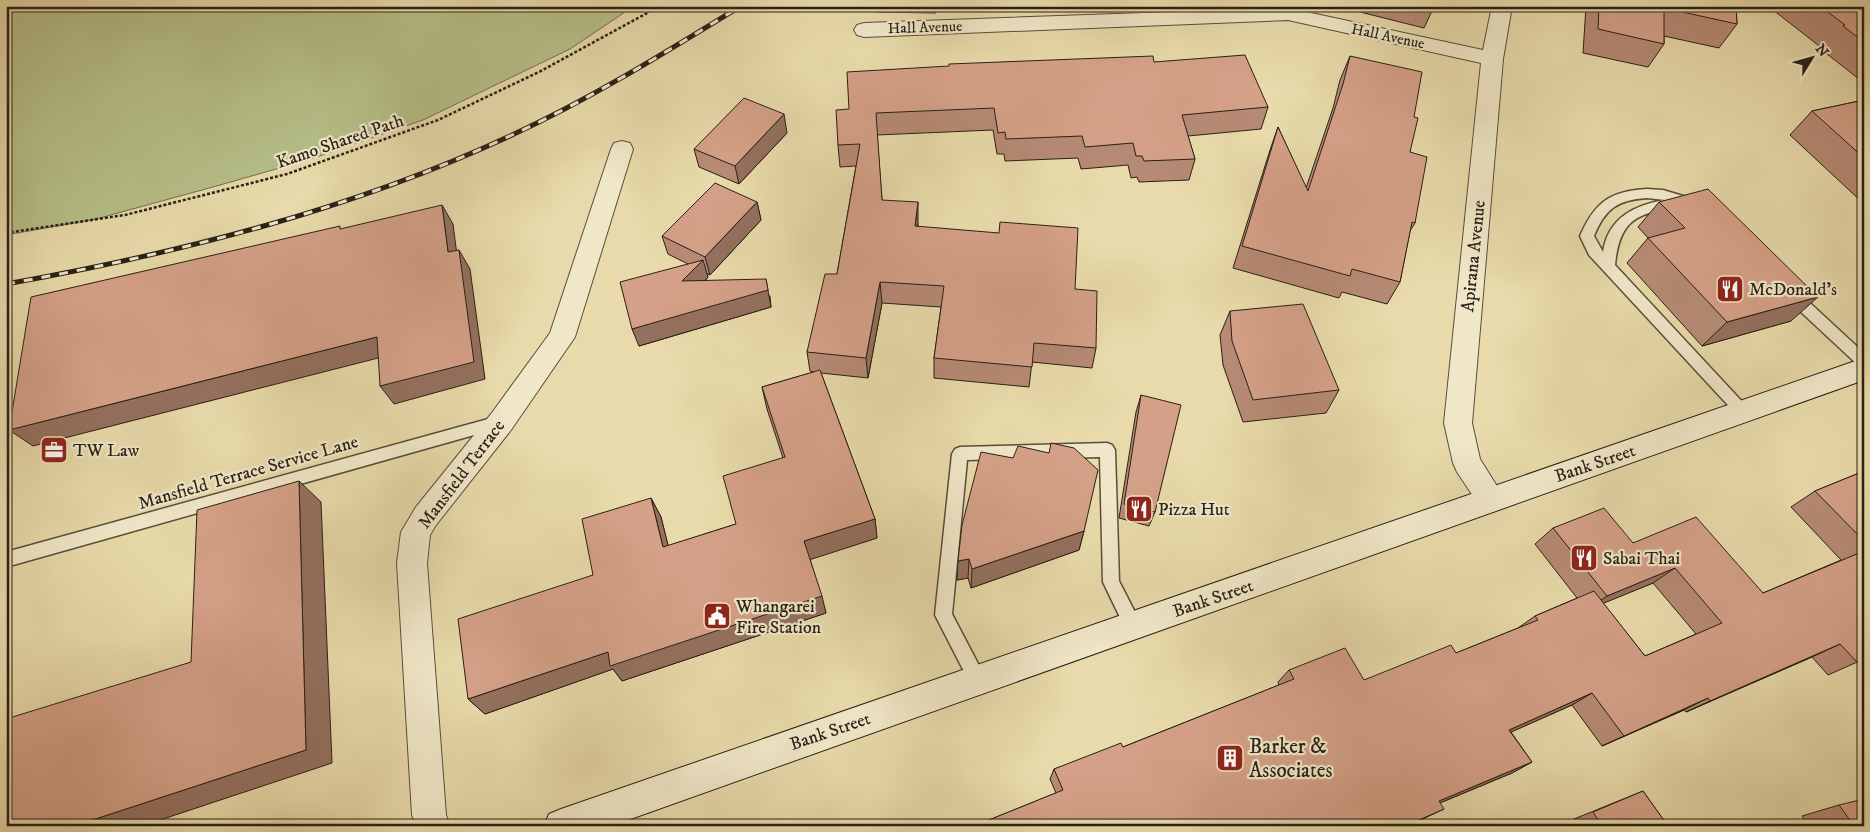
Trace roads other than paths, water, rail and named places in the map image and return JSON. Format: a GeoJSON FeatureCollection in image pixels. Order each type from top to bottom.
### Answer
{"type":"FeatureCollection","features":[{"type":"Feature","properties":{"kind":"street","name":"Apirana Avenue"},"geometry":{"type":"LineString","coordinates":[[1491,499],[1467,463],[1458,422],[1492,59],[1502,6]]}},
{"type":"Feature","properties":{"kind":"street","name":"Hall Avenue"},"geometry":{"type":"LineString","coordinates":[[864,30],[1288,14],[1492,59]]}},
{"type":"Feature","properties":{"kind":"street","name":"Mansfield Terrace"},"geometry":{"type":"LineString","coordinates":[[433,826],[428,805],[412,563],[416,532],[426,516],[501,422],[562,337],[622,149]]}},
{"type":"Feature","properties":{"kind":"street","name":"Bank Street"},"geometry":{"type":"LineString","coordinates":[[561,826],[1864,369]]}},
{"type":"Feature","properties":{"kind":"lane"},"geometry":{"type":"LineString","coordinates":[[1608,266],[1616,230],[1629,218],[1662,205],[1700,208],[1673,196],[1643,193],[1628,194],[1604,207],[1590,224],[1587,236],[1594,250],[1608,266],[1743,412]]}},
{"type":"Feature","properties":{"kind":"lane"},"geometry":{"type":"LineString","coordinates":[[1784,286],[1864,362]]}},
{"type":"Feature","properties":{"kind":"lane","name":"Mansfield Terrace Service Lane"},"geometry":{"type":"LineString","coordinates":[[6,560],[501,422]]}},
{"type":"Feature","properties":{"kind":"lane"},"geometry":{"type":"LineString","coordinates":[[976,679],[943,615],[960,454],[1106,450],[1111,582],[1133,626]]}},
{"type":"Feature","properties":{"kind":"railway"},"geometry":{"type":"LineString","coordinates":[[6,284],[71,272],[200,243],[264,226],[389,186],[451,162],[542,121],[628,74],[741,6]]}},
{"type":"Feature","properties":{"kind":"place","name":"McDonald's"},"geometry":{"type":"Point","coordinates":[1730,289]}},
{"type":"Feature","properties":{"kind":"place","name":"TW Law"},"geometry":{"type":"Point","coordinates":[54,450]}},
{"type":"Feature","properties":{"kind":"place","name":"Pizza Hut"},"geometry":{"type":"Point","coordinates":[1139,509]}},
{"type":"Feature","properties":{"kind":"place","name":"Sabai Thai"},"geometry":{"type":"Point","coordinates":[1584,558]}},
{"type":"Feature","properties":{"kind":"place","name":"Whangarei Fire Station"},"geometry":{"type":"Point","coordinates":[717,616]}},
{"type":"Feature","properties":{"kind":"place","name":"Barker & Associates"},"geometry":{"type":"Point","coordinates":[1230,758]}}]}
